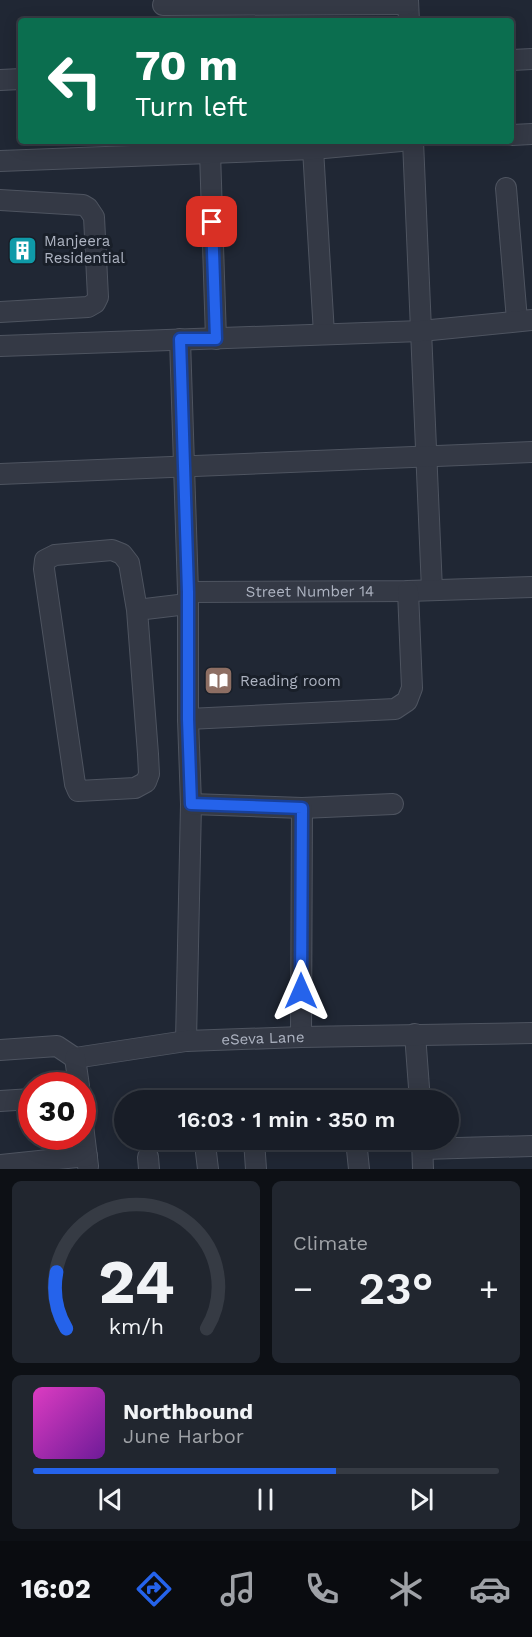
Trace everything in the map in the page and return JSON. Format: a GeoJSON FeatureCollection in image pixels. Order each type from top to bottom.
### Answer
{"type":"FeatureCollection","features":[{"type":"Feature","properties":{"kind":"street"},"geometry":{"type":"LineString","coordinates":[[164,9],[408,8]]}},
{"type":"Feature","properties":{"kind":"street"},"geometry":{"type":"LineString","coordinates":[[514,60],[532,59]]}},
{"type":"Feature","properties":{"kind":"street"},"geometry":{"type":"LineString","coordinates":[[0,80],[18,79]]}},
{"type":"Feature","properties":{"kind":"street"},"geometry":{"type":"LineString","coordinates":[[514,135],[532,134]]}},
{"type":"Feature","properties":{"kind":"street"},"geometry":{"type":"LineString","coordinates":[[0,161],[171,147],[210,152],[313,149],[368,144]]}},
{"type":"Feature","properties":{"kind":"street"},"geometry":{"type":"LineString","coordinates":[[413,144],[432,590]]}},
{"type":"Feature","properties":{"kind":"street"},"geometry":{"type":"LineString","coordinates":[[313,149],[324,334]]}},
{"type":"Feature","properties":{"kind":"street"},"geometry":{"type":"LineString","coordinates":[[210,152],[216,339]]}},
{"type":"Feature","properties":{"kind":"street"},"geometry":{"type":"LineString","coordinates":[[0,346],[421,331],[525,320],[506,188]]}},
{"type":"Feature","properties":{"kind":"street"},"geometry":{"type":"LineString","coordinates":[[0,200],[83,205],[88,208],[94,217],[98,297],[95,303],[88,307],[0,312]]}},
{"type":"Feature","properties":{"kind":"street"},"geometry":{"type":"LineString","coordinates":[[180,339],[191,804],[186,1041]]}},
{"type":"Feature","properties":{"kind":"street"},"geometry":{"type":"LineString","coordinates":[[0,474],[532,452]]}},
{"type":"Feature","properties":{"kind":"street"},"geometry":{"type":"LineString","coordinates":[[112,550],[122,554],[129,563],[137,610],[149,774],[146,782],[135,788],[78,791],[73,772],[44,569],[45,560],[55,555],[112,550]]}},
{"type":"Feature","properties":{"kind":"street","name":"Street Number 14"},"geometry":{"type":"LineString","coordinates":[[137,610],[187,598],[532,587]]}},
{"type":"Feature","properties":{"kind":"street"},"geometry":{"type":"LineString","coordinates":[[188,719],[395,709],[407,701],[412,688],[408,591]]}},
{"type":"Feature","properties":{"kind":"street"},"geometry":{"type":"LineString","coordinates":[[191,804],[302,808],[393,804]]}},
{"type":"Feature","properties":{"kind":"street"},"geometry":{"type":"LineString","coordinates":[[301,1036],[302,808]]}},
{"type":"Feature","properties":{"kind":"street","name":"eSeva Lane"},"geometry":{"type":"LineString","coordinates":[[75,1058],[186,1041],[301,1036],[532,1033]]}},
{"type":"Feature","properties":{"kind":"street"},"geometry":{"type":"LineString","coordinates":[[415,1034],[419,1090]]}},
{"type":"Feature","properties":{"kind":"street"},"geometry":{"type":"LineString","coordinates":[[0,1050],[57,1046],[75,1058],[77,1072]]}},
{"type":"Feature","properties":{"kind":"street"},"geometry":{"type":"LineString","coordinates":[[0,1101],[18,1100]]}},
{"type":"Feature","properties":{"kind":"street"},"geometry":{"type":"LineString","coordinates":[[459,1145],[532,1146]]}},
{"type":"Feature","properties":{"kind":"street"},"geometry":{"type":"LineString","coordinates":[[206,1150],[208,1169]]}},
{"type":"Feature","properties":{"kind":"street"},"geometry":{"type":"LineString","coordinates":[[255,1150],[256,1169]]}},
{"type":"Feature","properties":{"kind":"street"},"geometry":{"type":"LineString","coordinates":[[357,1150],[359,1169]]}},
{"type":"Feature","properties":{"kind":"street"},"geometry":{"type":"LineString","coordinates":[[422,1150],[423,1169]]}},
{"type":"Feature","properties":{"kind":"street"},"geometry":{"type":"LineString","coordinates":[[0,1165],[88,1162]]}},
{"type":"Feature","properties":{"kind":"place","name":"Manjeera Residential"},"geometry":{"type":"Point","coordinates":[23,250]}},
{"type":"Feature","properties":{"kind":"place","name":"Reading room"},"geometry":{"type":"Point","coordinates":[219,681]}},
{"type":"Feature","properties":{"kind":"route"},"geometry":{"type":"LineString","coordinates":[[212,222],[216,339],[180,339],[188,592],[191,804],[302,808],[301,991]]}}]}
